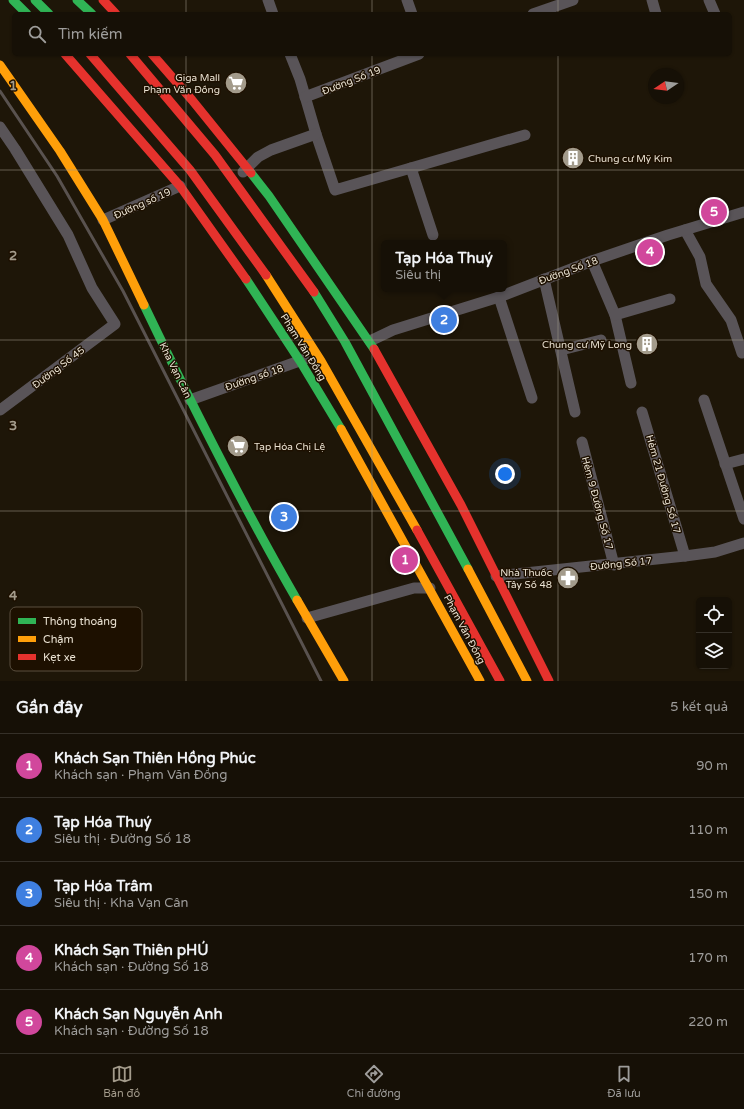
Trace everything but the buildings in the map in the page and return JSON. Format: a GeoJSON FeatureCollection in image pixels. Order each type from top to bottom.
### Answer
{"type":"FeatureCollection","features":[{"type":"Feature","properties":{"kind":"main road"},"geometry":{"type":"LineString","coordinates":[[13,0],[25,12]]}},
{"type":"Feature","properties":{"kind":"main road"},"geometry":{"type":"LineString","coordinates":[[35,0],[47,12]]}},
{"type":"Feature","properties":{"kind":"main road"},"geometry":{"type":"LineString","coordinates":[[77,0],[90,12]]}},
{"type":"Feature","properties":{"kind":"main road"},"geometry":{"type":"LineString","coordinates":[[103,0],[114,12]]}},
{"type":"Feature","properties":{"kind":"main road","name":"Phạm Văn Đồng"},"geometry":{"type":"LineString","coordinates":[[67,56],[180,186],[256,293],[300,361],[357,456],[480,681]]}},
{"type":"Feature","properties":{"kind":"main road","name":"Phạm Văn Đồng"},"geometry":{"type":"LineString","coordinates":[[92,56],[183,162],[214,201],[279,293],[318,355],[449,585],[500,681]]}},
{"type":"Feature","properties":{"kind":"main road"},"geometry":{"type":"LineString","coordinates":[[132,56],[215,155],[308,282],[345,342],[412,463],[549,681]]}},
{"type":"Feature","properties":{"kind":"main road"},"geometry":{"type":"LineString","coordinates":[[154,56],[192,100],[269,196],[370,341],[461,505],[503,636],[527,681]]}},
{"type":"Feature","properties":{"kind":"main road","name":"Kha Vạn Cân"},"geometry":{"type":"LineString","coordinates":[[0,65],[60,151],[103,220],[190,400],[265,545],[344,681]]}},
{"type":"Feature","properties":{"kind":"main road"},"geometry":{"type":"LineString","coordinates":[[430,588],[449,585]]}},
{"type":"Feature","properties":{"kind":"street"},"geometry":{"type":"LineString","coordinates":[[268,0],[272,12]]}},
{"type":"Feature","properties":{"kind":"street"},"geometry":{"type":"LineString","coordinates":[[407,0],[411,12]]}},
{"type":"Feature","properties":{"kind":"street"},"geometry":{"type":"LineString","coordinates":[[539,12],[573,0]]}},
{"type":"Feature","properties":{"kind":"street"},"geometry":{"type":"LineString","coordinates":[[652,0],[655,12]]}},
{"type":"Feature","properties":{"kind":"street"},"geometry":{"type":"LineString","coordinates":[[709,0],[713,12]]}},
{"type":"Feature","properties":{"kind":"street"},"geometry":{"type":"LineString","coordinates":[[291,56],[300,79],[316,134],[335,190],[526,135]]}},
{"type":"Feature","properties":{"kind":"street","name":"Đường Số 19"},"geometry":{"type":"LineString","coordinates":[[305,97],[414,56]]}},
{"type":"Feature","properties":{"kind":"street","name":"Đường Số 45"},"geometry":{"type":"LineString","coordinates":[[0,127],[68,235],[92,288],[115,324],[0,410]]}},
{"type":"Feature","properties":{"kind":"street"},"geometry":{"type":"LineString","coordinates":[[233,179],[258,157],[271,150],[316,134]]}},
{"type":"Feature","properties":{"kind":"street"},"geometry":{"type":"LineString","coordinates":[[411,168],[433,235]]}},
{"type":"Feature","properties":{"kind":"street","name":"Đường số 19"},"geometry":{"type":"LineString","coordinates":[[103,220],[180,186]]}},
{"type":"Feature","properties":{"kind":"street","name":"Đường Số 18"},"geometry":{"type":"LineString","coordinates":[[370,341],[393,330],[499,297],[592,261],[744,212]]}},
{"type":"Feature","properties":{"kind":"street"},"geometry":{"type":"LineString","coordinates":[[685,230],[700,257],[706,284],[731,320],[742,353]]}},
{"type":"Feature","properties":{"kind":"street"},"geometry":{"type":"LineString","coordinates":[[592,261],[615,315],[631,383]]}},
{"type":"Feature","properties":{"kind":"street"},"geometry":{"type":"LineString","coordinates":[[544,279],[575,412]]}},
{"type":"Feature","properties":{"kind":"street"},"geometry":{"type":"LineString","coordinates":[[499,297],[532,398]]}},
{"type":"Feature","properties":{"kind":"street"},"geometry":{"type":"LineString","coordinates":[[615,315],[670,299]]}},
{"type":"Feature","properties":{"kind":"street"},"geometry":{"type":"LineString","coordinates":[[561,350],[601,340]]}},
{"type":"Feature","properties":{"kind":"street","name":"Đường số 18"},"geometry":{"type":"LineString","coordinates":[[190,400],[318,355]]}},
{"type":"Feature","properties":{"kind":"street"},"geometry":{"type":"LineString","coordinates":[[704,400],[744,519]]}},
{"type":"Feature","properties":{"kind":"street","name":"Hẻm 21 Đường Số 17"},"geometry":{"type":"LineString","coordinates":[[642,412],[685,556]]}},
{"type":"Feature","properties":{"kind":"street","name":"Hẻm 9 Đường Số 17"},"geometry":{"type":"LineString","coordinates":[[582,442],[614,565]]}},
{"type":"Feature","properties":{"kind":"street"},"geometry":{"type":"LineString","coordinates":[[725,464],[744,459]]}},
{"type":"Feature","properties":{"kind":"street","name":"Đường Số 17"},"geometry":{"type":"LineString","coordinates":[[485,577],[614,565],[685,556],[715,552],[744,543]]}},
{"type":"Feature","properties":{"kind":"street"},"geometry":{"type":"LineString","coordinates":[[307,618],[414,588],[430,588]]}},
{"type":"Feature","properties":{"kind":"railway"},"geometry":{"type":"LineString","coordinates":[[0,91],[57,176],[123,291],[321,681]]}},
{"type":"Feature","properties":{"kind":"traffic: fast"},"geometry":{"type":"LineString","coordinates":[[13,0],[25,12]]}},
{"type":"Feature","properties":{"kind":"traffic: fast"},"geometry":{"type":"LineString","coordinates":[[35,0],[47,12]]}},
{"type":"Feature","properties":{"kind":"traffic: fast"},"geometry":{"type":"LineString","coordinates":[[77,0],[90,12]]}},
{"type":"Feature","properties":{"kind":"traffic: fast"},"geometry":{"type":"LineString","coordinates":[[251,173],[269,196],[374,349]]}},
{"type":"Feature","properties":{"kind":"traffic: fast"},"geometry":{"type":"LineString","coordinates":[[246,279],[300,361],[341,429]]}},
{"type":"Feature","properties":{"kind":"traffic: fast"},"geometry":{"type":"LineString","coordinates":[[314,292],[345,342],[468,569]]}},
{"type":"Feature","properties":{"kind":"traffic: fast"},"geometry":{"type":"LineString","coordinates":[[144,305],[218,454],[297,600]]}},
{"type":"Feature","properties":{"kind":"traffic: slow"},"geometry":{"type":"LineString","coordinates":[[0,65],[60,151],[103,220],[144,305]]}},
{"type":"Feature","properties":{"kind":"traffic: slow"},"geometry":{"type":"LineString","coordinates":[[266,275],[321,361],[417,530]]}},
{"type":"Feature","properties":{"kind":"traffic: slow"},"geometry":{"type":"LineString","coordinates":[[341,429],[480,681]]}},
{"type":"Feature","properties":{"kind":"traffic: slow"},"geometry":{"type":"LineString","coordinates":[[468,569],[527,681]]}},
{"type":"Feature","properties":{"kind":"traffic: slow"},"geometry":{"type":"LineString","coordinates":[[297,600],[344,681]]}},
{"type":"Feature","properties":{"kind":"traffic: jam"},"geometry":{"type":"LineString","coordinates":[[103,0],[114,12]]}},
{"type":"Feature","properties":{"kind":"traffic: jam"},"geometry":{"type":"LineString","coordinates":[[67,56],[180,186],[246,279]]}},
{"type":"Feature","properties":{"kind":"traffic: jam"},"geometry":{"type":"LineString","coordinates":[[92,56],[190,170],[266,275]]}},
{"type":"Feature","properties":{"kind":"traffic: jam"},"geometry":{"type":"LineString","coordinates":[[132,56],[215,155],[314,292]]}},
{"type":"Feature","properties":{"kind":"traffic: jam"},"geometry":{"type":"LineString","coordinates":[[154,56],[192,100],[251,173]]}},
{"type":"Feature","properties":{"kind":"traffic: jam"},"geometry":{"type":"LineString","coordinates":[[374,349],[461,505],[549,681]]}},
{"type":"Feature","properties":{"kind":"traffic: jam"},"geometry":{"type":"LineString","coordinates":[[417,530],[500,681]]}},
{"type":"Feature","properties":{"kind":"place","name":"Giga Mall Phạm Văn Đồng"},"geometry":{"type":"Point","coordinates":[236,83]}},
{"type":"Feature","properties":{"kind":"place","name":"Chung cư Mỹ Kim"},"geometry":{"type":"Point","coordinates":[573,158]}},
{"type":"Feature","properties":{"kind":"place","name":"Khách Sạn Nguyễn Anh"},"geometry":{"type":"Point","coordinates":[714,212]}},
{"type":"Feature","properties":{"kind":"place","name":"Khách Sạn Thiên pHÚ"},"geometry":{"type":"Point","coordinates":[650,252]}},
{"type":"Feature","properties":{"kind":"place","name":"Tạp Hóa Thuý"},"geometry":{"type":"Point","coordinates":[444,320]}},
{"type":"Feature","properties":{"kind":"place","name":"Chung cư Mỹ Long"},"geometry":{"type":"Point","coordinates":[647,344]}},
{"type":"Feature","properties":{"kind":"place","name":"Tạp Hóa Chị Lệ"},"geometry":{"type":"Point","coordinates":[238,446]}},
{"type":"Feature","properties":{"kind":"place","name":"Tạp Hóa Trâm"},"geometry":{"type":"Point","coordinates":[284,517]}},
{"type":"Feature","properties":{"kind":"place","name":"Khách Sạn Thiên Hồng Phúc"},"geometry":{"type":"Point","coordinates":[405,560]}},
{"type":"Feature","properties":{"kind":"place","name":"Nhà Thuốc Tây Số 48"},"geometry":{"type":"Point","coordinates":[568,578]}}]}
